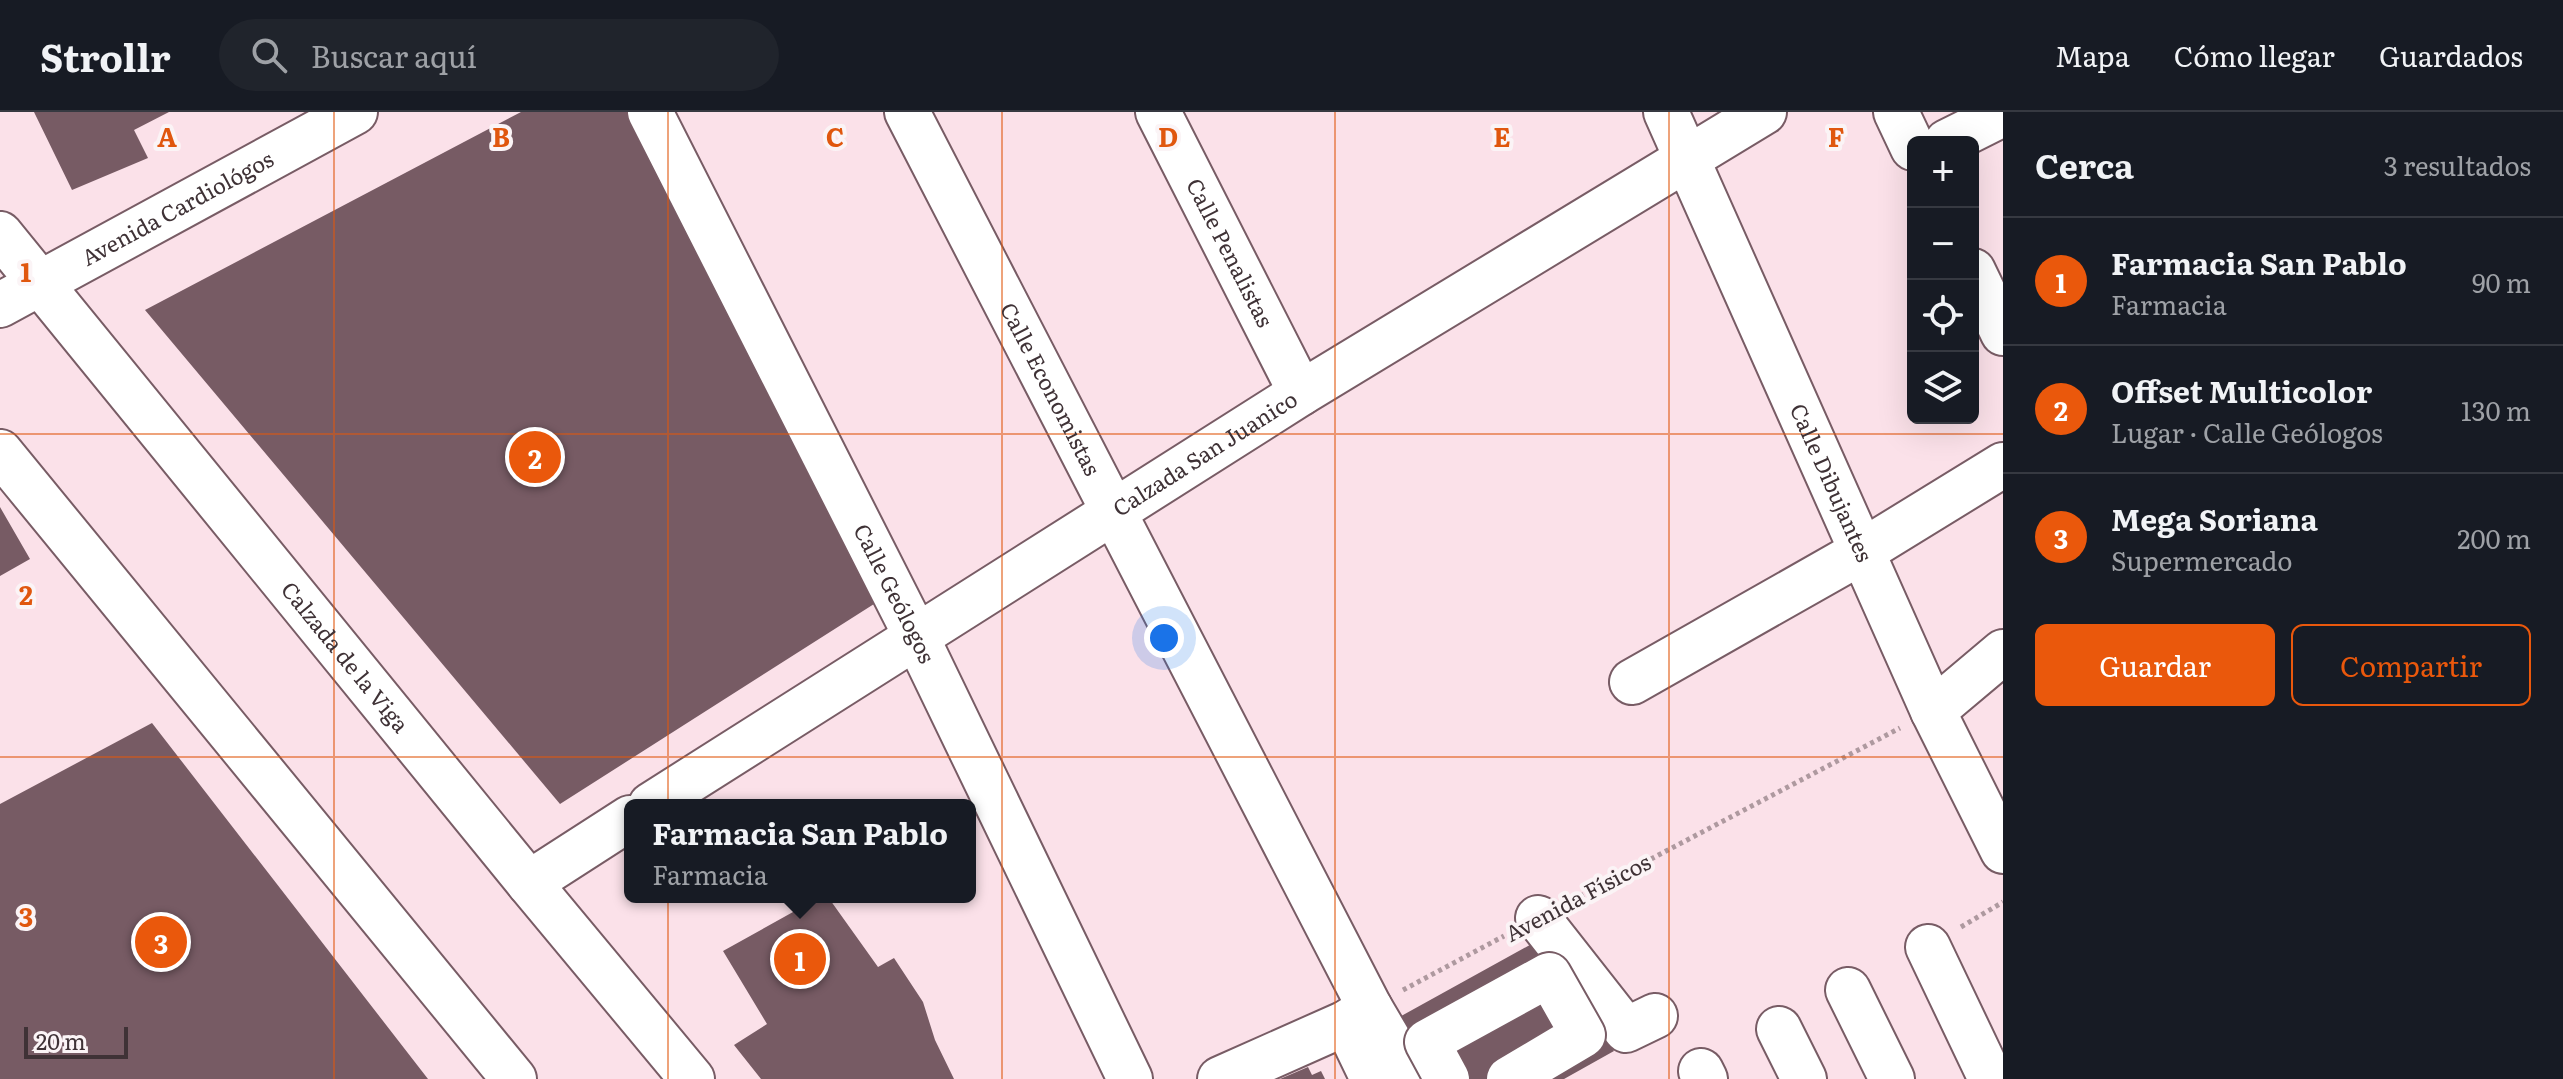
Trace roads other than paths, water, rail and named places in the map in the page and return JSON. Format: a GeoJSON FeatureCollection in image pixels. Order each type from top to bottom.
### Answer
{"type":"FeatureCollection","features":[{"type":"Feature","properties":{"kind":"street","name":"Avenida Cardiológos"},"geometry":{"type":"LineString","coordinates":[[0,305],[355,112]]}},
{"type":"Feature","properties":{"kind":"street","name":"Calle Geólogos"},"geometry":{"type":"LineString","coordinates":[[650,112],[916,636],[1130,1079]]}},
{"type":"Feature","properties":{"kind":"street","name":"Calle Economistas"},"geometry":{"type":"LineString","coordinates":[[907,112],[1114,514],[1358,1016],[1400,1069]]}},
{"type":"Feature","properties":{"kind":"street","name":"Calle Penalistas"},"geometry":{"type":"LineString","coordinates":[[1158,112],[1301,393]]}},
{"type":"Feature","properties":{"kind":"street","name":"Calle Dibujantes"},"geometry":{"type":"LineString","coordinates":[[1666,112],[1933,711],[2003,851]]}},
{"type":"Feature","properties":{"kind":"street","name":"Calzada San Juanico"},"geometry":{"type":"LineString","coordinates":[[660,799],[1301,393],[1764,112]]}},
{"type":"Feature","properties":{"kind":"street"},"geometry":{"type":"LineString","coordinates":[[1896,112],[1907,136]]}},
{"type":"Feature","properties":{"kind":"street"},"geometry":{"type":"LineString","coordinates":[[1959,136],[2003,114]]}},
{"type":"Feature","properties":{"kind":"street","name":"Calzada de la Viga"},"geometry":{"type":"LineString","coordinates":[[0,234],[692,1079]]}},
{"type":"Feature","properties":{"kind":"street"},"geometry":{"type":"LineString","coordinates":[[1977,280],[2003,333]]}},
{"type":"Feature","properties":{"kind":"street"},"geometry":{"type":"LineString","coordinates":[[0,452],[514,1079]]}},
{"type":"Feature","properties":{"kind":"street"},"geometry":{"type":"LineString","coordinates":[[1632,682],[1863,551],[2003,465]]}},
{"type":"Feature","properties":{"kind":"street"},"geometry":{"type":"LineString","coordinates":[[1933,711],[2003,652]]}},
{"type":"Feature","properties":{"kind":"street"},"geometry":{"type":"LineString","coordinates":[[529,883],[624,822]]}},
{"type":"Feature","properties":{"kind":"street"},"geometry":{"type":"LineString","coordinates":[[1538,918],[1626,1030],[1655,1016]]}},
{"type":"Feature","properties":{"kind":"street"},"geometry":{"type":"LineString","coordinates":[[1928,947],[1991,1079]]}},
{"type":"Feature","properties":{"kind":"street"},"geometry":{"type":"LineString","coordinates":[[1447,1079],[1427,1042],[1549,975],[1583,1035],[1509,1079]]}},
{"type":"Feature","properties":{"kind":"street"},"geometry":{"type":"LineString","coordinates":[[1848,990],[1892,1079]]}},
{"type":"Feature","properties":{"kind":"street"},"geometry":{"type":"LineString","coordinates":[[1220,1079],[1358,1016]]}},
{"type":"Feature","properties":{"kind":"street"},"geometry":{"type":"LineString","coordinates":[[1779,1029],[1804,1079]]}},
{"type":"Feature","properties":{"kind":"place","name":"Offset Multicolor"},"geometry":{"type":"Point","coordinates":[535,457]}},
{"type":"Feature","properties":{"kind":"place","name":"Mega Soriana"},"geometry":{"type":"Point","coordinates":[161,942]}},
{"type":"Feature","properties":{"kind":"place","name":"Farmacia San Pablo"},"geometry":{"type":"Point","coordinates":[800,959]}}]}
